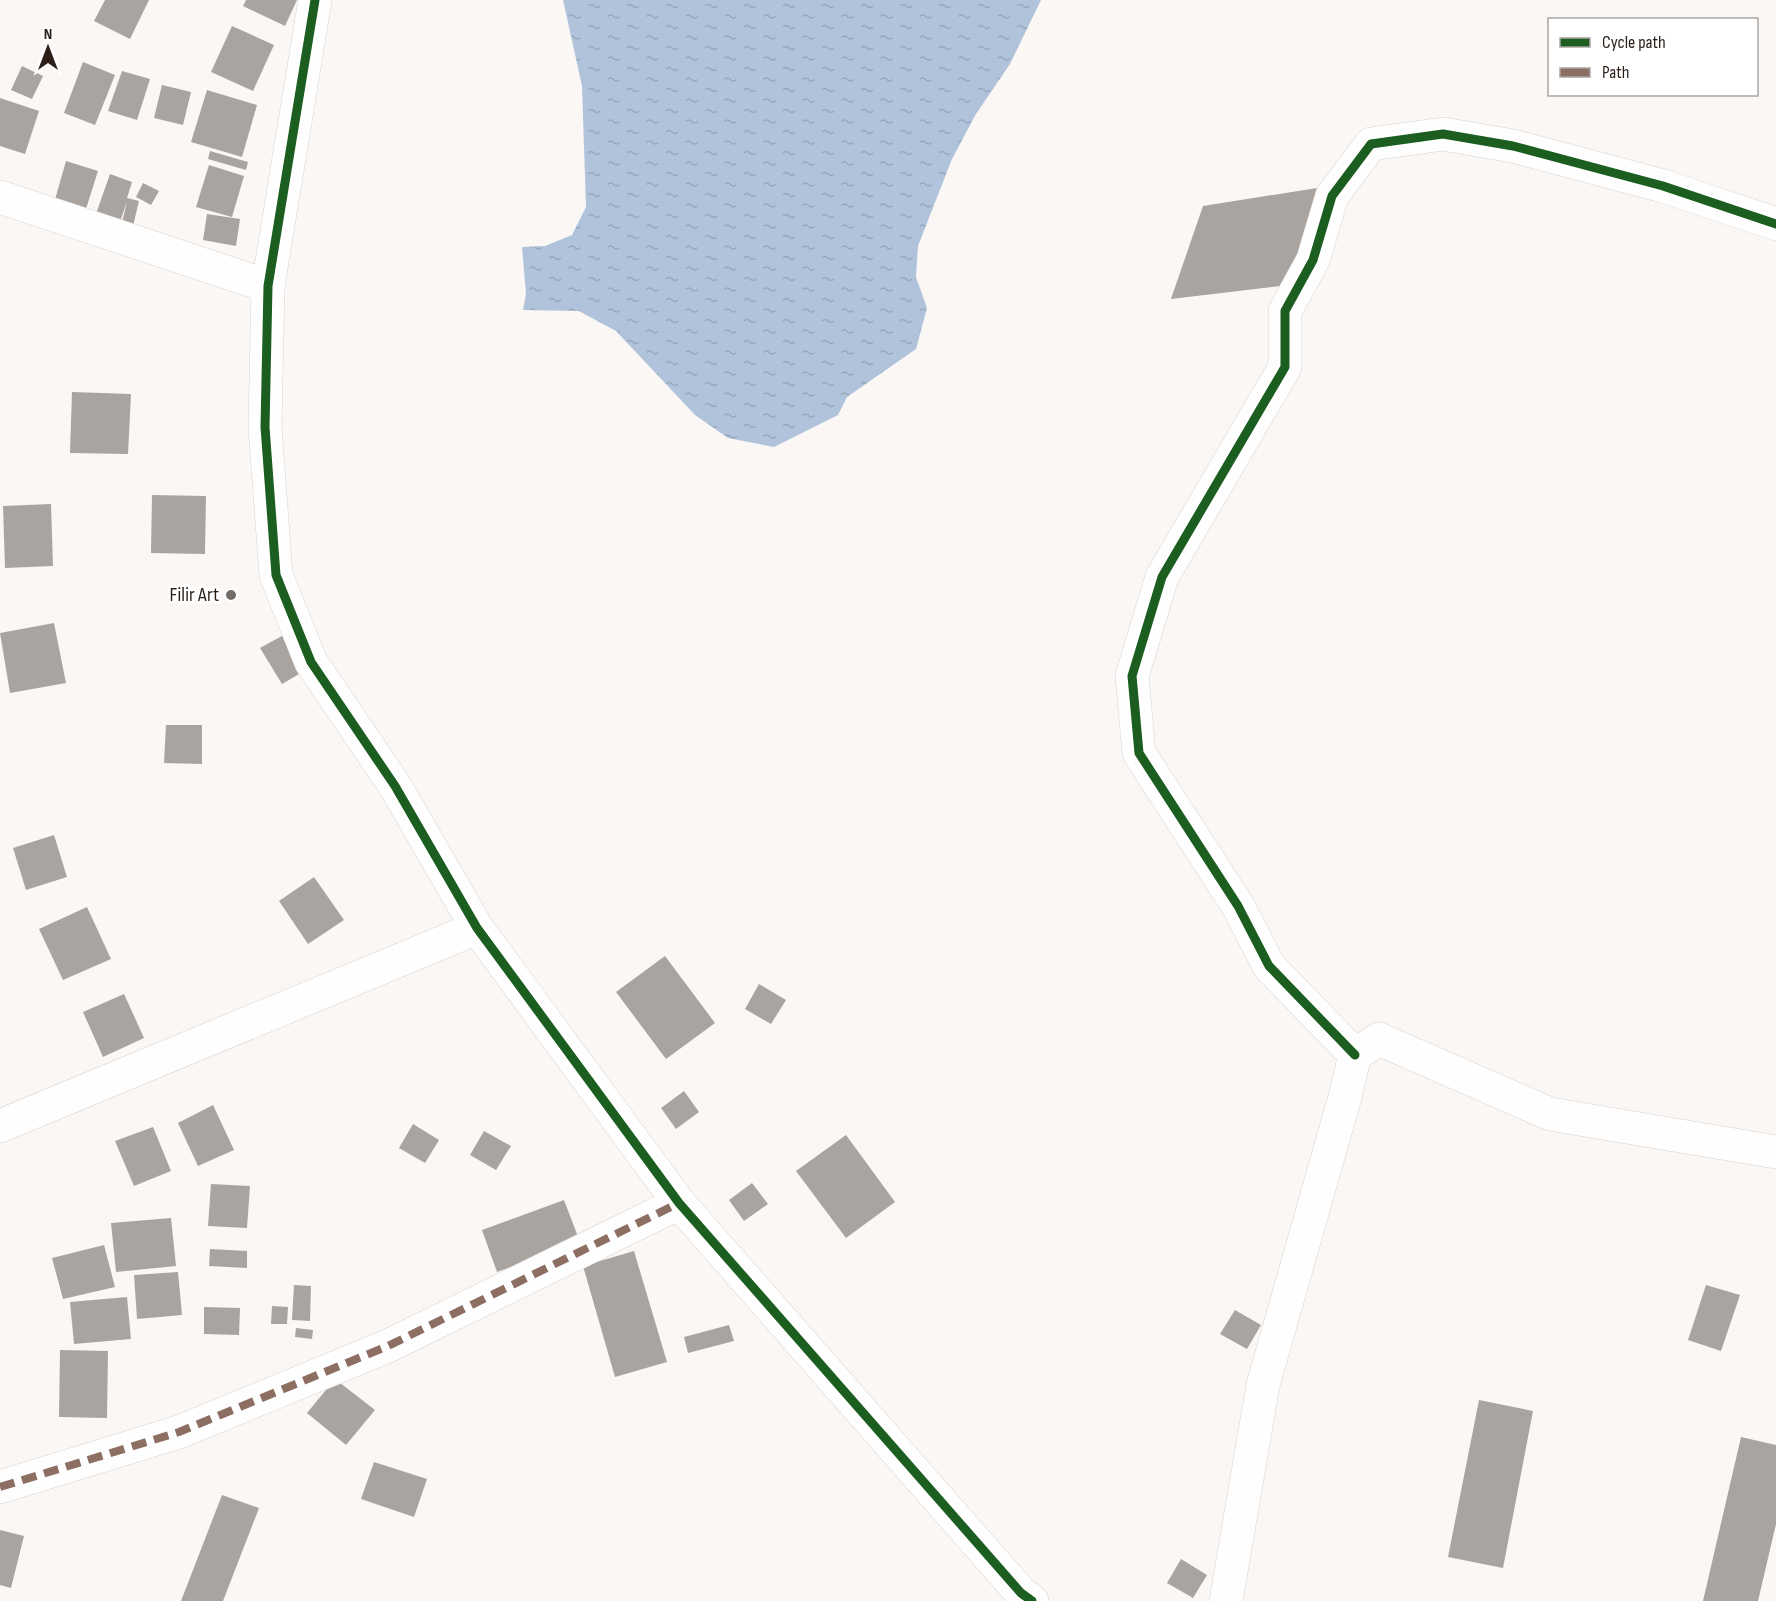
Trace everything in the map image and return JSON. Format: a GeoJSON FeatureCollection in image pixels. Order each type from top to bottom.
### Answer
{"type":"FeatureCollection","features":[{"type":"Feature","properties":{"kind":"street"},"geometry":{"type":"LineString","coordinates":[[315,0],[268,286],[265,427],[276,575],[311,662],[395,786],[477,928],[679,1203],[1022,1598]]}},
{"type":"Feature","properties":{"kind":"street"},"geometry":{"type":"LineString","coordinates":[[1355,1055],[1269,966],[1238,906],[1139,753],[1132,676],[1162,576],[1286,367],[1286,310],[1313,260],[1332,196],[1371,144],[1443,134],[1514,146],[1663,186],[1776,224]]}},
{"type":"Feature","properties":{"kind":"street"},"geometry":{"type":"LineString","coordinates":[[0,197],[268,286]]}},
{"type":"Feature","properties":{"kind":"street"},"geometry":{"type":"LineString","coordinates":[[0,1126],[477,928]]}},
{"type":"Feature","properties":{"kind":"street"},"geometry":{"type":"LineString","coordinates":[[1226,1601],[1263,1385],[1346,1097],[1355,1055],[1379,1040],[1550,1114],[1776,1152]]}},
{"type":"Feature","properties":{"kind":"street"},"geometry":{"type":"LineString","coordinates":[[0,1487],[179,1432],[388,1346],[679,1203]]}},
{"type":"Feature","properties":{"kind":"water"},"geometry":{"type":"Polygon","coordinates":[[[563,0],[1041,0],[1010,64],[976,114],[952,159],[918,246],[916,277],[927,308],[916,349],[847,397],[838,415],[774,447],[728,438],[695,415],[616,331],[579,311],[523,310],[526,294],[522,247],[545,246],[572,235],[586,207],[582,86],[563,0]]]}},
{"type":"Feature","properties":{"kind":"building"},"geometry":{"type":"Polygon","coordinates":[[[105,0],[149,0],[130,39],[94,21],[105,0]]]}},
{"type":"Feature","properties":{"kind":"building"},"geometry":{"type":"Polygon","coordinates":[[[246,0],[297,0],[285,26],[243,6],[246,0]]]}},
{"type":"Feature","properties":{"kind":"building"},"geometry":{"type":"Polygon","coordinates":[[[232,26],[274,45],[253,91],[211,72],[232,26]]]}},
{"type":"Feature","properties":{"kind":"building"},"geometry":{"type":"Polygon","coordinates":[[[83,62],[115,75],[95,125],[64,113],[83,62]]]}},
{"type":"Feature","properties":{"kind":"building"},"geometry":{"type":"Polygon","coordinates":[[[22,66],[43,76],[32,99],[11,90],[22,66]]]}},
{"type":"Feature","properties":{"kind":"building"},"geometry":{"type":"Polygon","coordinates":[[[122,71],[150,79],[137,120],[108,111],[122,71]]]}},
{"type":"Feature","properties":{"kind":"building"},"geometry":{"type":"Polygon","coordinates":[[[162,85],[191,92],[183,125],[154,118],[162,85]]]}},
{"type":"Feature","properties":{"kind":"building"},"geometry":{"type":"Polygon","coordinates":[[[207,90],[257,105],[242,157],[191,142],[207,90]]]}},
{"type":"Feature","properties":{"kind":"building"},"geometry":{"type":"Polygon","coordinates":[[[0,98],[39,111],[25,154],[0,146],[0,98]]]}},
{"type":"Feature","properties":{"kind":"building"},"geometry":{"type":"Polygon","coordinates":[[[210,151],[248,162],[246,170],[208,159],[210,151]]]}},
{"type":"Feature","properties":{"kind":"building"},"geometry":{"type":"Polygon","coordinates":[[[66,161],[98,171],[85,212],[54,203],[66,161]]]}},
{"type":"Feature","properties":{"kind":"building"},"geometry":{"type":"Polygon","coordinates":[[[209,165],[244,176],[232,217],[196,207],[209,165]]]}},
{"type":"Feature","properties":{"kind":"building"},"geometry":{"type":"Polygon","coordinates":[[[110,174],[132,182],[127,198],[139,201],[133,226],[122,223],[127,201],[120,222],[96,214],[110,174]]]}},
{"type":"Feature","properties":{"kind":"building"},"geometry":{"type":"Polygon","coordinates":[[[143,183],[159,191],[151,205],[136,197],[143,183]]]}},
{"type":"Feature","properties":{"kind":"building"},"geometry":{"type":"Polygon","coordinates":[[[1317,188],[1288,285],[1171,299],[1203,206],[1317,188]]]}},
{"type":"Feature","properties":{"kind":"building"},"geometry":{"type":"Polygon","coordinates":[[[207,214],[240,219],[236,246],[203,240],[207,214]]]}},
{"type":"Feature","properties":{"kind":"building"},"geometry":{"type":"Polygon","coordinates":[[[72,392],[131,394],[128,454],[70,453],[72,392]]]}},
{"type":"Feature","properties":{"kind":"building"},"geometry":{"type":"Polygon","coordinates":[[[152,495],[206,496],[205,554],[151,553],[152,495]]]}},
{"type":"Feature","properties":{"kind":"building"},"geometry":{"type":"Polygon","coordinates":[[[51,504],[53,566],[5,568],[3,506],[51,504]]]}},
{"type":"Feature","properties":{"kind":"building"},"geometry":{"type":"Polygon","coordinates":[[[54,623],[66,683],[10,693],[0,633],[54,623]]]}},
{"type":"Feature","properties":{"kind":"building"},"geometry":{"type":"Polygon","coordinates":[[[291,631],[311,667],[282,684],[260,648],[291,631]]]}},
{"type":"Feature","properties":{"kind":"building"},"geometry":{"type":"Polygon","coordinates":[[[166,725],[202,725],[202,764],[164,763],[166,725]]]}},
{"type":"Feature","properties":{"kind":"building"},"geometry":{"type":"Polygon","coordinates":[[[54,835],[67,877],[26,890],[13,848],[54,835]]]}},
{"type":"Feature","properties":{"kind":"building"},"geometry":{"type":"Polygon","coordinates":[[[314,877],[344,920],[308,944],[279,901],[314,877]]]}},
{"type":"Feature","properties":{"kind":"building"},"geometry":{"type":"Polygon","coordinates":[[[87,907],[111,959],[63,980],[39,929],[87,907]]]}},
{"type":"Feature","properties":{"kind":"building"},"geometry":{"type":"Polygon","coordinates":[[[665,956],[715,1023],[666,1059],[616,992],[665,956]]]}},
{"type":"Feature","properties":{"kind":"building"},"geometry":{"type":"Polygon","coordinates":[[[759,984],[786,1000],[771,1024],[745,1009],[759,984]]]}},
{"type":"Feature","properties":{"kind":"building"},"geometry":{"type":"Polygon","coordinates":[[[124,994],[144,1038],[103,1057],[83,1012],[124,994]]]}},
{"type":"Feature","properties":{"kind":"building"},"geometry":{"type":"Polygon","coordinates":[[[684,1091],[699,1112],[676,1129],[661,1108],[684,1091]]]}},
{"type":"Feature","properties":{"kind":"building"},"geometry":{"type":"Polygon","coordinates":[[[213,1105],[234,1150],[198,1166],[178,1123],[213,1105]]]}},
{"type":"Feature","properties":{"kind":"building"},"geometry":{"type":"Polygon","coordinates":[[[413,1124],[439,1140],[425,1163],[399,1148],[413,1124]]]}},
{"type":"Feature","properties":{"kind":"building"},"geometry":{"type":"Polygon","coordinates":[[[153,1127],[171,1171],[134,1186],[115,1141],[153,1127]]]}},
{"type":"Feature","properties":{"kind":"building"},"geometry":{"type":"Polygon","coordinates":[[[484,1131],[511,1146],[496,1170],[470,1155],[484,1131]]]}},
{"type":"Feature","properties":{"kind":"building"},"geometry":{"type":"Polygon","coordinates":[[[846,1135],[895,1202],[846,1238],[796,1171],[846,1135]]]}},
{"type":"Feature","properties":{"kind":"building"},"geometry":{"type":"Polygon","coordinates":[[[752,1183],[768,1204],[744,1221],[729,1200],[752,1183]]]}},
{"type":"Feature","properties":{"kind":"building"},"geometry":{"type":"Polygon","coordinates":[[[211,1184],[250,1186],[247,1228],[208,1226],[211,1184]]]}},
{"type":"Feature","properties":{"kind":"building"},"geometry":{"type":"Polygon","coordinates":[[[564,1200],[580,1242],[497,1272],[482,1230],[564,1200]]]}},
{"type":"Feature","properties":{"kind":"building"},"geometry":{"type":"Polygon","coordinates":[[[171,1218],[176,1266],[116,1272],[111,1223],[171,1218]]]}},
{"type":"Feature","properties":{"kind":"building"},"geometry":{"type":"Polygon","coordinates":[[[104,1245],[115,1287],[63,1299],[52,1258],[104,1245]]]}},
{"type":"Feature","properties":{"kind":"building"},"geometry":{"type":"Polygon","coordinates":[[[210,1249],[247,1251],[247,1268],[209,1266],[210,1249]]]}},
{"type":"Feature","properties":{"kind":"building"},"geometry":{"type":"Polygon","coordinates":[[[634,1251],[667,1362],[615,1377],[583,1266],[634,1251]]]}},
{"type":"Feature","properties":{"kind":"building"},"geometry":{"type":"Polygon","coordinates":[[[178,1272],[182,1315],[137,1319],[134,1275],[178,1272]]]}},
{"type":"Feature","properties":{"kind":"building"},"geometry":{"type":"Polygon","coordinates":[[[294,1285],[311,1286],[310,1321],[292,1320],[294,1285]]]}},
{"type":"Feature","properties":{"kind":"building"},"geometry":{"type":"Polygon","coordinates":[[[1706,1285],[1740,1295],[1721,1351],[1688,1340],[1706,1285]]]}},
{"type":"Feature","properties":{"kind":"building"},"geometry":{"type":"Polygon","coordinates":[[[127,1297],[131,1339],[74,1344],[70,1302],[127,1297]]]}},
{"type":"Feature","properties":{"kind":"building"},"geometry":{"type":"Polygon","coordinates":[[[272,1306],[288,1307],[287,1324],[271,1324],[272,1306]]]}},
{"type":"Feature","properties":{"kind":"building"},"geometry":{"type":"Polygon","coordinates":[[[204,1307],[240,1308],[239,1335],[204,1334],[204,1307]]]}},
{"type":"Feature","properties":{"kind":"building"},"geometry":{"type":"Polygon","coordinates":[[[1235,1310],[1261,1325],[1247,1349],[1220,1334],[1235,1310]]]}},
{"type":"Feature","properties":{"kind":"building"},"geometry":{"type":"Polygon","coordinates":[[[729,1325],[734,1341],[688,1353],[684,1337],[729,1325]]]}},
{"type":"Feature","properties":{"kind":"building"},"geometry":{"type":"Polygon","coordinates":[[[296,1328],[313,1330],[312,1339],[295,1337],[296,1328]]]}},
{"type":"Feature","properties":{"kind":"building"},"geometry":{"type":"Polygon","coordinates":[[[60,1350],[108,1351],[107,1418],[59,1417],[60,1350]]]}},
{"type":"Feature","properties":{"kind":"building"},"geometry":{"type":"Polygon","coordinates":[[[335,1379],[375,1410],[346,1445],[307,1413],[335,1379]]]}},
{"type":"Feature","properties":{"kind":"building"},"geometry":{"type":"Polygon","coordinates":[[[1479,1400],[1533,1411],[1503,1568],[1448,1557],[1479,1400]]]}},
{"type":"Feature","properties":{"kind":"building"},"geometry":{"type":"Polygon","coordinates":[[[1741,1437],[1776,1445],[1776,1524],[1758,1601],[1703,1601],[1741,1437]]]}},
{"type":"Feature","properties":{"kind":"building"},"geometry":{"type":"Polygon","coordinates":[[[374,1462],[427,1479],[414,1517],[361,1499],[374,1462]]]}},
{"type":"Feature","properties":{"kind":"building"},"geometry":{"type":"Polygon","coordinates":[[[222,1495],[259,1508],[223,1601],[181,1601],[222,1495]]]}},
{"type":"Feature","properties":{"kind":"building"},"geometry":{"type":"Polygon","coordinates":[[[0,1530],[24,1536],[11,1588],[0,1585],[0,1530]]]}},
{"type":"Feature","properties":{"kind":"building"},"geometry":{"type":"Polygon","coordinates":[[[1181,1559],[1207,1575],[1193,1598],[1167,1583],[1181,1559]]]}},
{"type":"Feature","properties":{"kind":"marked path"},"geometry":{"type":"LineString","coordinates":[[0,1487],[179,1432],[388,1346],[679,1203]]}},
{"type":"Feature","properties":{"kind":"cycle path"},"geometry":{"type":"LineString","coordinates":[[315,0],[268,286],[265,427],[276,575],[311,662],[395,786],[477,928],[679,1203],[1021,1593],[1032,1601]]}},
{"type":"Feature","properties":{"kind":"cycle path"},"geometry":{"type":"LineString","coordinates":[[1355,1055],[1269,966],[1238,906],[1139,753],[1132,676],[1162,577],[1285,367],[1285,311],[1313,260],[1332,196],[1371,144],[1443,134],[1513,146],[1663,186],[1776,224]]}},
{"type":"Feature","properties":{"kind":"place","name":"Filir Art"},"geometry":{"type":"Point","coordinates":[231,595]}}]}
